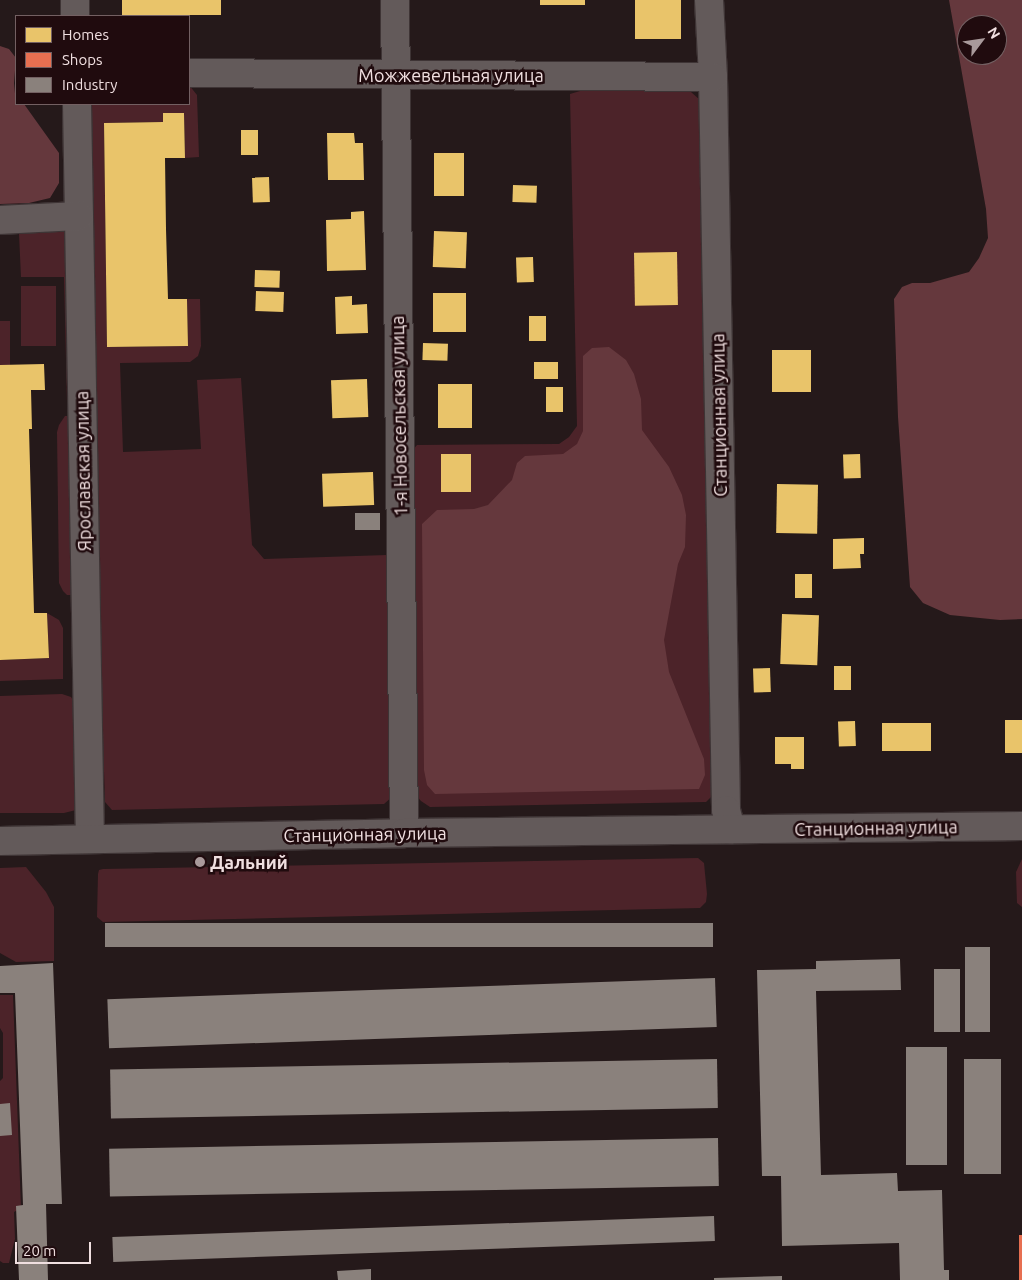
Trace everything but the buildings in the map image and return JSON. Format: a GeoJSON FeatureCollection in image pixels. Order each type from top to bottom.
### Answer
{"type":"FeatureCollection","features":[{"type":"Feature","properties":{"kind":"street"},"geometry":{"type":"LineString","coordinates":[[75,0],[75,15]]}},
{"type":"Feature","properties":{"kind":"street","name":"1-я Новосельская улица"},"geometry":{"type":"LineString","coordinates":[[395,0],[404,833]]}},
{"type":"Feature","properties":{"kind":"street","name":"Станционная улица"},"geometry":{"type":"LineString","coordinates":[[709,0],[714,77],[726,810],[731,829]]}},
{"type":"Feature","properties":{"kind":"street","name":"Можжевельная улица"},"geometry":{"type":"LineString","coordinates":[[190,73],[714,77]]}},
{"type":"Feature","properties":{"kind":"street","name":"Ярославская улица"},"geometry":{"type":"LineString","coordinates":[[77,105],[90,839]]}},
{"type":"Feature","properties":{"kind":"street"},"geometry":{"type":"LineString","coordinates":[[0,220],[79,216]]}},
{"type":"Feature","properties":{"kind":"street","name":"Станционная улица"},"geometry":{"type":"LineString","coordinates":[[0,841],[404,833],[1022,826]]}},
{"type":"Feature","properties":{"kind":"shaded area"},"geometry":{"type":"Polygon","coordinates":[[[949,0],[1022,0],[1022,619],[1000,620],[950,615],[923,603],[910,587],[898,417],[894,299],[902,287],[912,283],[930,283],[969,272],[979,258],[988,238],[986,209],[961,65],[1007,65],[1007,15],[957,15],[957,45],[949,0]]]}},
{"type":"Feature","properties":{"kind":"shaded area"},"geometry":{"type":"Polygon","coordinates":[[[0,46],[9,49],[15,57],[15,105],[25,105],[59,153],[59,183],[50,198],[29,203],[0,204],[0,46]]]}},
{"type":"Feature","properties":{"kind":"shaded area"},"geometry":{"type":"Polygon","coordinates":[[[190,86],[197,95],[199,157],[185,158],[184,113],[163,113],[163,122],[104,123],[107,347],[188,346],[187,299],[200,299],[201,346],[198,356],[190,362],[120,363],[123,452],[201,449],[197,380],[241,378],[252,545],[264,559],[387,555],[393,796],[384,804],[112,810],[105,802],[94,457],[89,105],[190,105],[190,86]]]}},
{"type":"Feature","properties":{"kind":"shaded area"},"geometry":{"type":"Polygon","coordinates":[[[580,91],[682,91],[691,92],[700,100],[713,795],[706,802],[430,807],[414,793],[412,451],[417,445],[559,444],[569,437],[577,426],[570,94],[580,91]]]}},
{"type":"Feature","properties":{"kind":"shaded area"},"geometry":{"type":"Polygon","coordinates":[[[0,226],[66,227],[75,394],[67,403],[64,277],[21,277],[19,234],[0,234],[0,226]]]}},
{"type":"Feature","properties":{"kind":"shaded area"},"geometry":{"type":"Polygon","coordinates":[[[21,286],[56,286],[56,346],[21,346],[21,286]]]}},
{"type":"Feature","properties":{"kind":"shaded area"},"geometry":{"type":"Polygon","coordinates":[[[0,321],[10,321],[10,365],[0,365],[0,321]]]}},
{"type":"Feature","properties":{"kind":"shaded area"},"geometry":{"type":"Polygon","coordinates":[[[609,347],[626,360],[634,374],[641,399],[642,430],[669,467],[682,495],[686,515],[685,547],[678,564],[664,640],[669,672],[704,759],[705,775],[699,789],[435,794],[427,785],[424,770],[422,524],[437,510],[474,509],[488,505],[512,480],[517,463],[525,456],[563,454],[577,444],[583,431],[583,356],[592,348],[609,347]]]}},
{"type":"Feature","properties":{"kind":"shaded area"},"geometry":{"type":"Polygon","coordinates":[[[65,416],[74,416],[76,595],[67,595],[59,583],[57,432],[65,416]]]}},
{"type":"Feature","properties":{"kind":"shaded area"},"geometry":{"type":"Polygon","coordinates":[[[47,613],[59,620],[63,628],[63,679],[0,681],[0,660],[49,658],[47,613]]]}},
{"type":"Feature","properties":{"kind":"shaded area"},"geometry":{"type":"Polygon","coordinates":[[[62,694],[71,697],[76,705],[80,809],[64,813],[0,813],[0,696],[62,694]]]}},
{"type":"Feature","properties":{"kind":"shaded area"},"geometry":{"type":"Polygon","coordinates":[[[698,858],[704,863],[707,894],[706,902],[700,908],[103,922],[97,917],[98,874],[99,870],[103,869],[698,858]]]}},
{"type":"Feature","properties":{"kind":"shaded area"},"geometry":{"type":"Polygon","coordinates":[[[1022,859],[1022,907],[1017,903],[1016,872],[1022,859]]]}},
{"type":"Feature","properties":{"kind":"shaded area"},"geometry":{"type":"Polygon","coordinates":[[[26,867],[46,892],[54,907],[54,961],[16,962],[0,953],[0,868],[26,867]]]}},
{"type":"Feature","properties":{"kind":"shaded area"},"geometry":{"type":"Polygon","coordinates":[[[0,995],[13,995],[21,1208],[14,1212],[15,1239],[9,1263],[0,1261],[0,1081],[3,1078],[3,1033],[0,1028],[0,995]]]}},
{"type":"Feature","properties":{"kind":"place","name":"Дальний"},"geometry":{"type":"Point","coordinates":[200,862]}}]}
